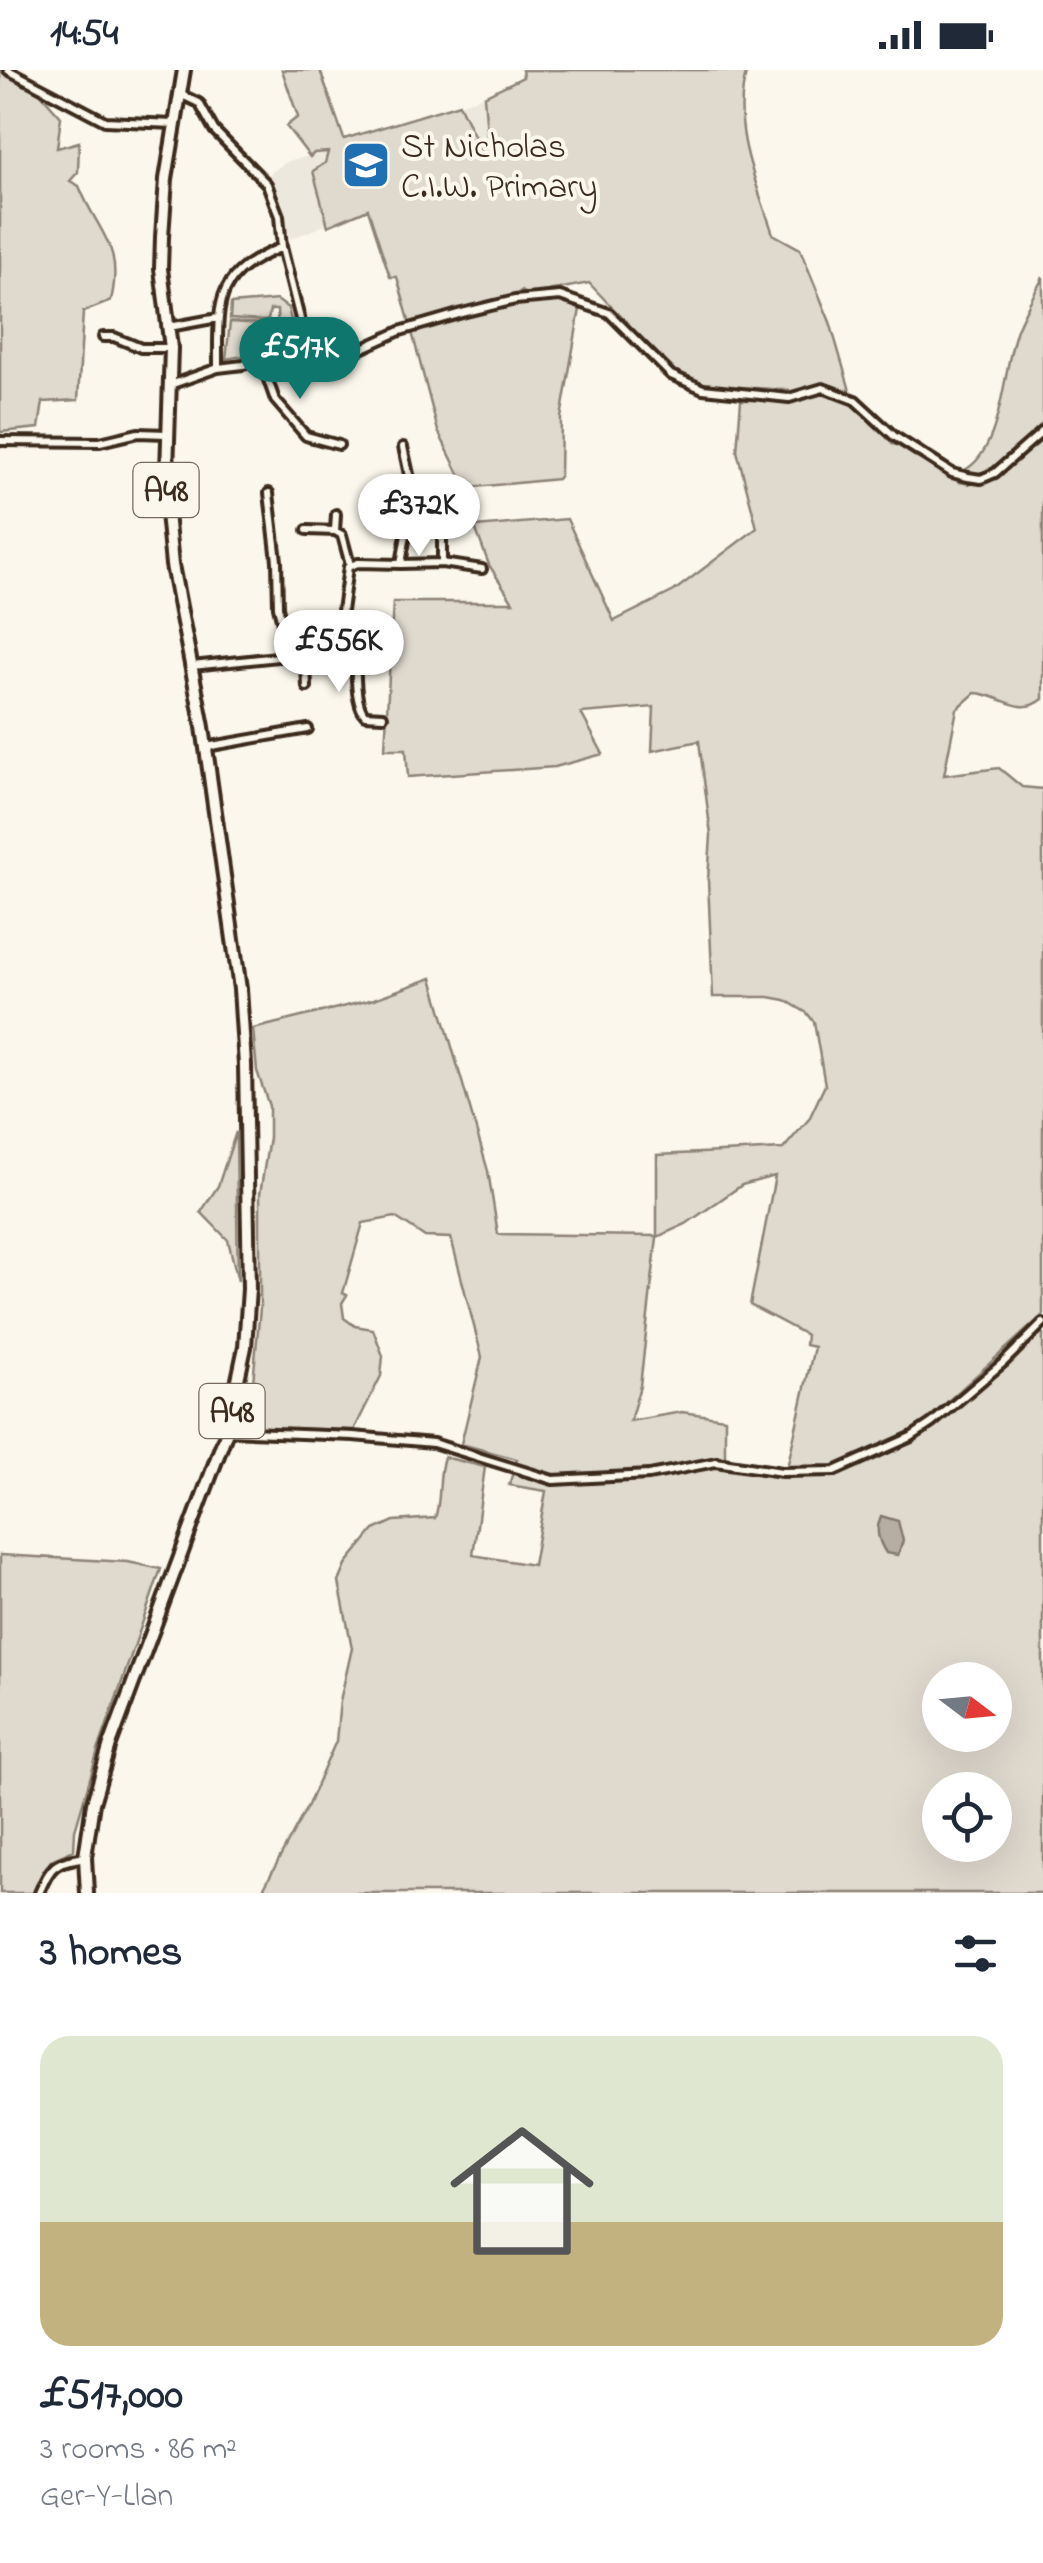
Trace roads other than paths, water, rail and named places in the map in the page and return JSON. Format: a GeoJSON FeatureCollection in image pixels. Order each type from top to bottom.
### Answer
{"type":"FeatureCollection","features":[{"type":"Feature","properties":{"kind":"main road","name":"A48"},"geometry":{"type":"LineString","coordinates":[[87,1893],[84,1857],[94,1802],[110,1745],[227,1431],[241,1372],[249,1301],[246,1065],[236,960],[206,746],[170,552],[167,434],[171,348],[161,269],[166,179],[184,70]]}},
{"type":"Feature","properties":{"kind":"street"},"geometry":{"type":"LineString","coordinates":[[8,70],[105,121],[176,124]]}},
{"type":"Feature","properties":{"kind":"street"},"geometry":{"type":"LineString","coordinates":[[180,94],[199,104],[214,130],[268,184],[307,347]]}},
{"type":"Feature","properties":{"kind":"street"},"geometry":{"type":"LineString","coordinates":[[218,368],[218,318],[234,274],[256,258],[282,247]]}},
{"type":"Feature","properties":{"kind":"street"},"geometry":{"type":"LineString","coordinates":[[170,384],[307,347],[334,356],[462,313],[515,300],[560,296],[609,312],[671,375],[703,389],[789,398],[823,388],[855,400],[894,436],[952,473],[968,478],[981,479],[995,473],[1043,431]]}},
{"type":"Feature","properties":{"kind":"street"},"geometry":{"type":"LineString","coordinates":[[169,327],[218,318]]}},
{"type":"Feature","properties":{"kind":"street"},"geometry":{"type":"LineString","coordinates":[[103,337],[114,337],[141,348],[171,348]]}},
{"type":"Feature","properties":{"kind":"street"},"geometry":{"type":"LineString","coordinates":[[261,360],[275,400],[306,436],[340,445]]}},
{"type":"Feature","properties":{"kind":"street"},"geometry":{"type":"LineString","coordinates":[[0,441],[100,442],[138,433],[167,434]]}},
{"type":"Feature","properties":{"kind":"street"},"geometry":{"type":"LineString","coordinates":[[401,564],[413,493],[403,448]]}},
{"type":"Feature","properties":{"kind":"street"},"geometry":{"type":"LineString","coordinates":[[413,493],[444,489]]}},
{"type":"Feature","properties":{"kind":"street"},"geometry":{"type":"LineString","coordinates":[[269,493],[278,562],[278,607],[288,630],[284,654]]}},
{"type":"Feature","properties":{"kind":"street"},"geometry":{"type":"LineString","coordinates":[[335,531],[336,514]]}},
{"type":"Feature","properties":{"kind":"street"},"geometry":{"type":"LineString","coordinates":[[307,530],[335,531],[344,538],[350,566]]}},
{"type":"Feature","properties":{"kind":"street"},"geometry":{"type":"LineString","coordinates":[[442,535],[442,564]]}},
{"type":"Feature","properties":{"kind":"street"},"geometry":{"type":"LineString","coordinates":[[350,566],[442,564],[482,569]]}},
{"type":"Feature","properties":{"kind":"street"},"geometry":{"type":"LineString","coordinates":[[340,626],[344,574],[350,566]]}},
{"type":"Feature","properties":{"kind":"street"},"geometry":{"type":"LineString","coordinates":[[288,630],[340,626],[388,632]]}},
{"type":"Feature","properties":{"kind":"street"},"geometry":{"type":"LineString","coordinates":[[358,630],[355,654],[359,707],[365,715],[383,716]]}},
{"type":"Feature","properties":{"kind":"street"},"geometry":{"type":"LineString","coordinates":[[192,666],[284,654],[302,658],[307,686]]}},
{"type":"Feature","properties":{"kind":"street"},"geometry":{"type":"LineString","coordinates":[[206,746],[308,729]]}},
{"type":"Feature","properties":{"kind":"street"},"geometry":{"type":"LineString","coordinates":[[227,1431],[433,1443],[554,1480],[649,1475],[716,1462],[782,1472],[835,1471],[912,1437],[932,1423],[1043,1324]]}},
{"type":"Feature","properties":{"kind":"street"},"geometry":{"type":"LineString","coordinates":[[39,1893],[56,1862],[84,1857]]}},
{"type":"Feature","properties":{"kind":"place","name":"St Nicholas C.I.W. Primary"},"geometry":{"type":"Point","coordinates":[366,165]}}]}
